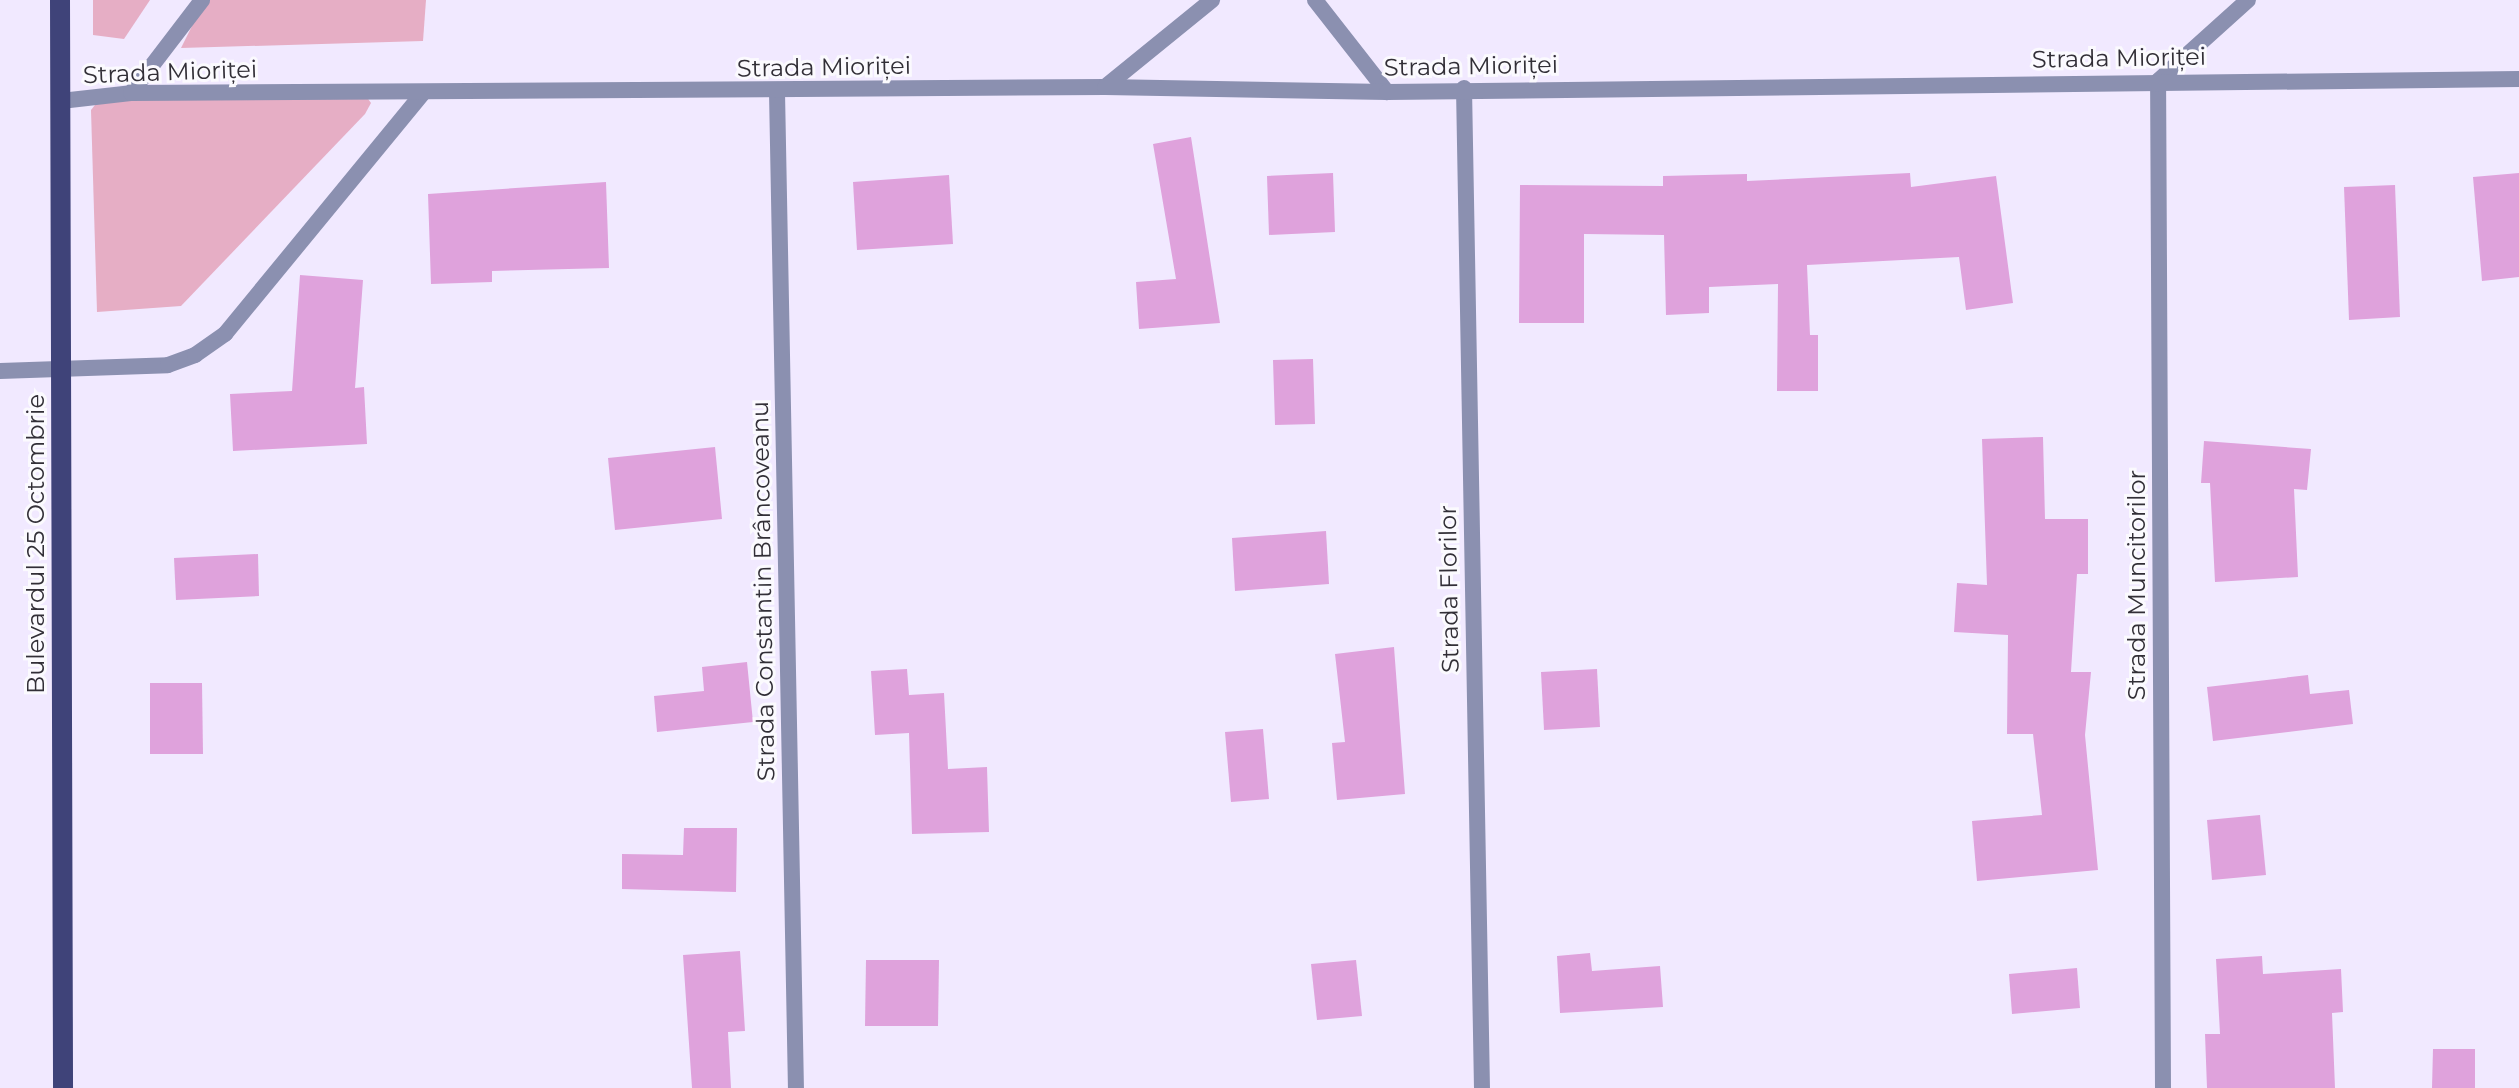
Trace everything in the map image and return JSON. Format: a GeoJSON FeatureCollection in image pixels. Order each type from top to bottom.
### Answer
{"type":"FeatureCollection","features":[{"type":"Feature","properties":{"kind":"main road","name":"Bulevardul 25 Octombrie"},"geometry":{"type":"LineString","coordinates":[[60,0],[63,1088]]}},
{"type":"Feature","properties":{"kind":"street"},"geometry":{"type":"LineString","coordinates":[[131,93],[202,0]]}},
{"type":"Feature","properties":{"kind":"street"},"geometry":{"type":"LineString","coordinates":[[1105,87],[1212,0]]}},
{"type":"Feature","properties":{"kind":"street"},"geometry":{"type":"LineString","coordinates":[[1315,0],[1387,92]]}},
{"type":"Feature","properties":{"kind":"street"},"geometry":{"type":"LineString","coordinates":[[2158,81],[2248,0]]}},
{"type":"Feature","properties":{"kind":"street","name":"Strada Mioriței"},"geometry":{"type":"LineString","coordinates":[[61,101],[131,93],[777,92],[1105,87],[1387,92],[1464,88],[2519,79]]}},
{"type":"Feature","properties":{"kind":"street","name":"Strada Muncitorilor"},"geometry":{"type":"LineString","coordinates":[[2158,81],[2163,1088]]}},
{"type":"Feature","properties":{"kind":"street","name":"Strada Florilor"},"geometry":{"type":"LineString","coordinates":[[1464,88],[1482,1088]]}},
{"type":"Feature","properties":{"kind":"street"},"geometry":{"type":"LineString","coordinates":[[0,371],[62,373],[168,365],[225,334],[424,92]]}},
{"type":"Feature","properties":{"kind":"street","name":"Strada Constantin Brâncoveanu"},"geometry":{"type":"LineString","coordinates":[[777,92],[796,1088]]}},
{"type":"Feature","properties":{"kind":"shaded area"},"geometry":{"type":"Polygon","coordinates":[[[93,0],[150,0],[124,39],[93,35],[93,0]]]}},
{"type":"Feature","properties":{"kind":"shaded area"},"geometry":{"type":"Polygon","coordinates":[[[205,0],[426,0],[423,41],[181,48],[205,0]]]}},
{"type":"Feature","properties":{"kind":"shaded area"},"geometry":{"type":"Polygon","coordinates":[[[366,96],[371,103],[365,114],[181,306],[97,312],[91,110],[99,100],[366,96]]]}},
{"type":"Feature","properties":{"kind":"building"},"geometry":{"type":"Polygon","coordinates":[[[1191,137],[1220,323],[1139,329],[1136,282],[1176,279],[1153,144],[1191,137]]]}},
{"type":"Feature","properties":{"kind":"building"},"geometry":{"type":"Polygon","coordinates":[[[1333,173],[1335,232],[1269,235],[1267,176],[1333,173]]]}},
{"type":"Feature","properties":{"kind":"building"},"geometry":{"type":"Polygon","coordinates":[[[1910,173],[1911,187],[1996,176],[2013,303],[1966,310],[1959,257],[1807,265],[1810,335],[1818,335],[1818,391],[1777,391],[1778,284],[1709,287],[1709,313],[1666,315],[1664,235],[1584,234],[1584,323],[1519,323],[1520,185],[1663,186],[1663,176],[1747,174],[1747,181],[1910,173]]]}},
{"type":"Feature","properties":{"kind":"building"},"geometry":{"type":"Polygon","coordinates":[[[2519,173],[2519,277],[2482,281],[2473,177],[2519,173]]]}},
{"type":"Feature","properties":{"kind":"building"},"geometry":{"type":"Polygon","coordinates":[[[949,175],[953,244],[857,250],[853,182],[949,175]]]}},
{"type":"Feature","properties":{"kind":"building"},"geometry":{"type":"Polygon","coordinates":[[[606,182],[609,268],[492,271],[492,282],[431,284],[428,194],[606,182]]]}},
{"type":"Feature","properties":{"kind":"building"},"geometry":{"type":"Polygon","coordinates":[[[2395,185],[2400,317],[2349,320],[2344,187],[2395,185]]]}},
{"type":"Feature","properties":{"kind":"building"},"geometry":{"type":"Polygon","coordinates":[[[300,275],[363,280],[355,388],[364,387],[367,444],[233,451],[230,394],[292,391],[300,275]]]}},
{"type":"Feature","properties":{"kind":"building"},"geometry":{"type":"Polygon","coordinates":[[[1313,359],[1315,424],[1275,425],[1273,360],[1313,359]]]}},
{"type":"Feature","properties":{"kind":"building"},"geometry":{"type":"Polygon","coordinates":[[[2043,437],[2045,519],[2088,519],[2088,574],[2077,574],[2071,672],[2091,672],[2085,735],[2098,870],[1977,881],[1972,821],[2042,815],[2033,734],[2007,734],[2008,635],[1954,632],[1957,583],[1987,585],[1982,439],[2043,437]]]}},
{"type":"Feature","properties":{"kind":"building"},"geometry":{"type":"Polygon","coordinates":[[[2204,441],[2311,449],[2307,490],[2294,489],[2298,577],[2215,582],[2210,483],[2201,483],[2204,441]]]}},
{"type":"Feature","properties":{"kind":"building"},"geometry":{"type":"Polygon","coordinates":[[[715,447],[722,519],[615,530],[608,458],[715,447]]]}},
{"type":"Feature","properties":{"kind":"building"},"geometry":{"type":"Polygon","coordinates":[[[1326,531],[1329,584],[1235,591],[1232,538],[1326,531]]]}},
{"type":"Feature","properties":{"kind":"building"},"geometry":{"type":"Polygon","coordinates":[[[258,554],[259,596],[176,600],[174,558],[258,554]]]}},
{"type":"Feature","properties":{"kind":"building"},"geometry":{"type":"Polygon","coordinates":[[[1394,647],[1405,794],[1337,800],[1332,743],[1345,742],[1335,654],[1394,647]]]}},
{"type":"Feature","properties":{"kind":"building"},"geometry":{"type":"Polygon","coordinates":[[[747,662],[753,722],[657,732],[654,696],[704,691],[702,667],[747,662]]]}},
{"type":"Feature","properties":{"kind":"building"},"geometry":{"type":"Polygon","coordinates":[[[907,669],[909,695],[944,693],[948,769],[987,767],[989,832],[912,834],[909,733],[875,735],[871,671],[907,669]]]}},
{"type":"Feature","properties":{"kind":"building"},"geometry":{"type":"Polygon","coordinates":[[[1597,669],[1600,727],[1544,730],[1541,672],[1597,669]]]}},
{"type":"Feature","properties":{"kind":"building"},"geometry":{"type":"Polygon","coordinates":[[[2308,675],[2310,694],[2349,690],[2353,724],[2213,741],[2207,687],[2308,675]]]}},
{"type":"Feature","properties":{"kind":"building"},"geometry":{"type":"Polygon","coordinates":[[[150,683],[202,683],[203,754],[150,754],[150,683]]]}},
{"type":"Feature","properties":{"kind":"building"},"geometry":{"type":"Polygon","coordinates":[[[1263,729],[1269,799],[1231,802],[1225,732],[1263,729]]]}},
{"type":"Feature","properties":{"kind":"building"},"geometry":{"type":"Polygon","coordinates":[[[2260,815],[2266,875],[2212,880],[2207,820],[2260,815]]]}},
{"type":"Feature","properties":{"kind":"building"},"geometry":{"type":"Polygon","coordinates":[[[684,828],[737,828],[736,892],[622,889],[622,854],[683,855],[684,828]]]}},
{"type":"Feature","properties":{"kind":"building"},"geometry":{"type":"Polygon","coordinates":[[[740,951],[745,1031],[728,1032],[731,1088],[692,1088],[683,955],[740,951]]]}},
{"type":"Feature","properties":{"kind":"building"},"geometry":{"type":"Polygon","coordinates":[[[1590,953],[1592,971],[1660,966],[1663,1007],[1560,1013],[1557,956],[1590,953]]]}},
{"type":"Feature","properties":{"kind":"building"},"geometry":{"type":"Polygon","coordinates":[[[2262,956],[2263,974],[2341,969],[2343,1012],[2332,1013],[2335,1088],[2207,1088],[2205,1034],[2220,1034],[2216,959],[2262,956]]]}},
{"type":"Feature","properties":{"kind":"building"},"geometry":{"type":"Polygon","coordinates":[[[866,960],[939,960],[938,1026],[865,1026],[866,960]]]}},
{"type":"Feature","properties":{"kind":"building"},"geometry":{"type":"Polygon","coordinates":[[[1356,960],[1362,1016],[1317,1020],[1311,964],[1356,960]]]}},
{"type":"Feature","properties":{"kind":"building"},"geometry":{"type":"Polygon","coordinates":[[[2077,968],[2080,1008],[2012,1014],[2009,974],[2077,968]]]}},
{"type":"Feature","properties":{"kind":"building"},"geometry":{"type":"Polygon","coordinates":[[[2433,1049],[2475,1049],[2475,1088],[2432,1088],[2433,1049]]]}}]}
